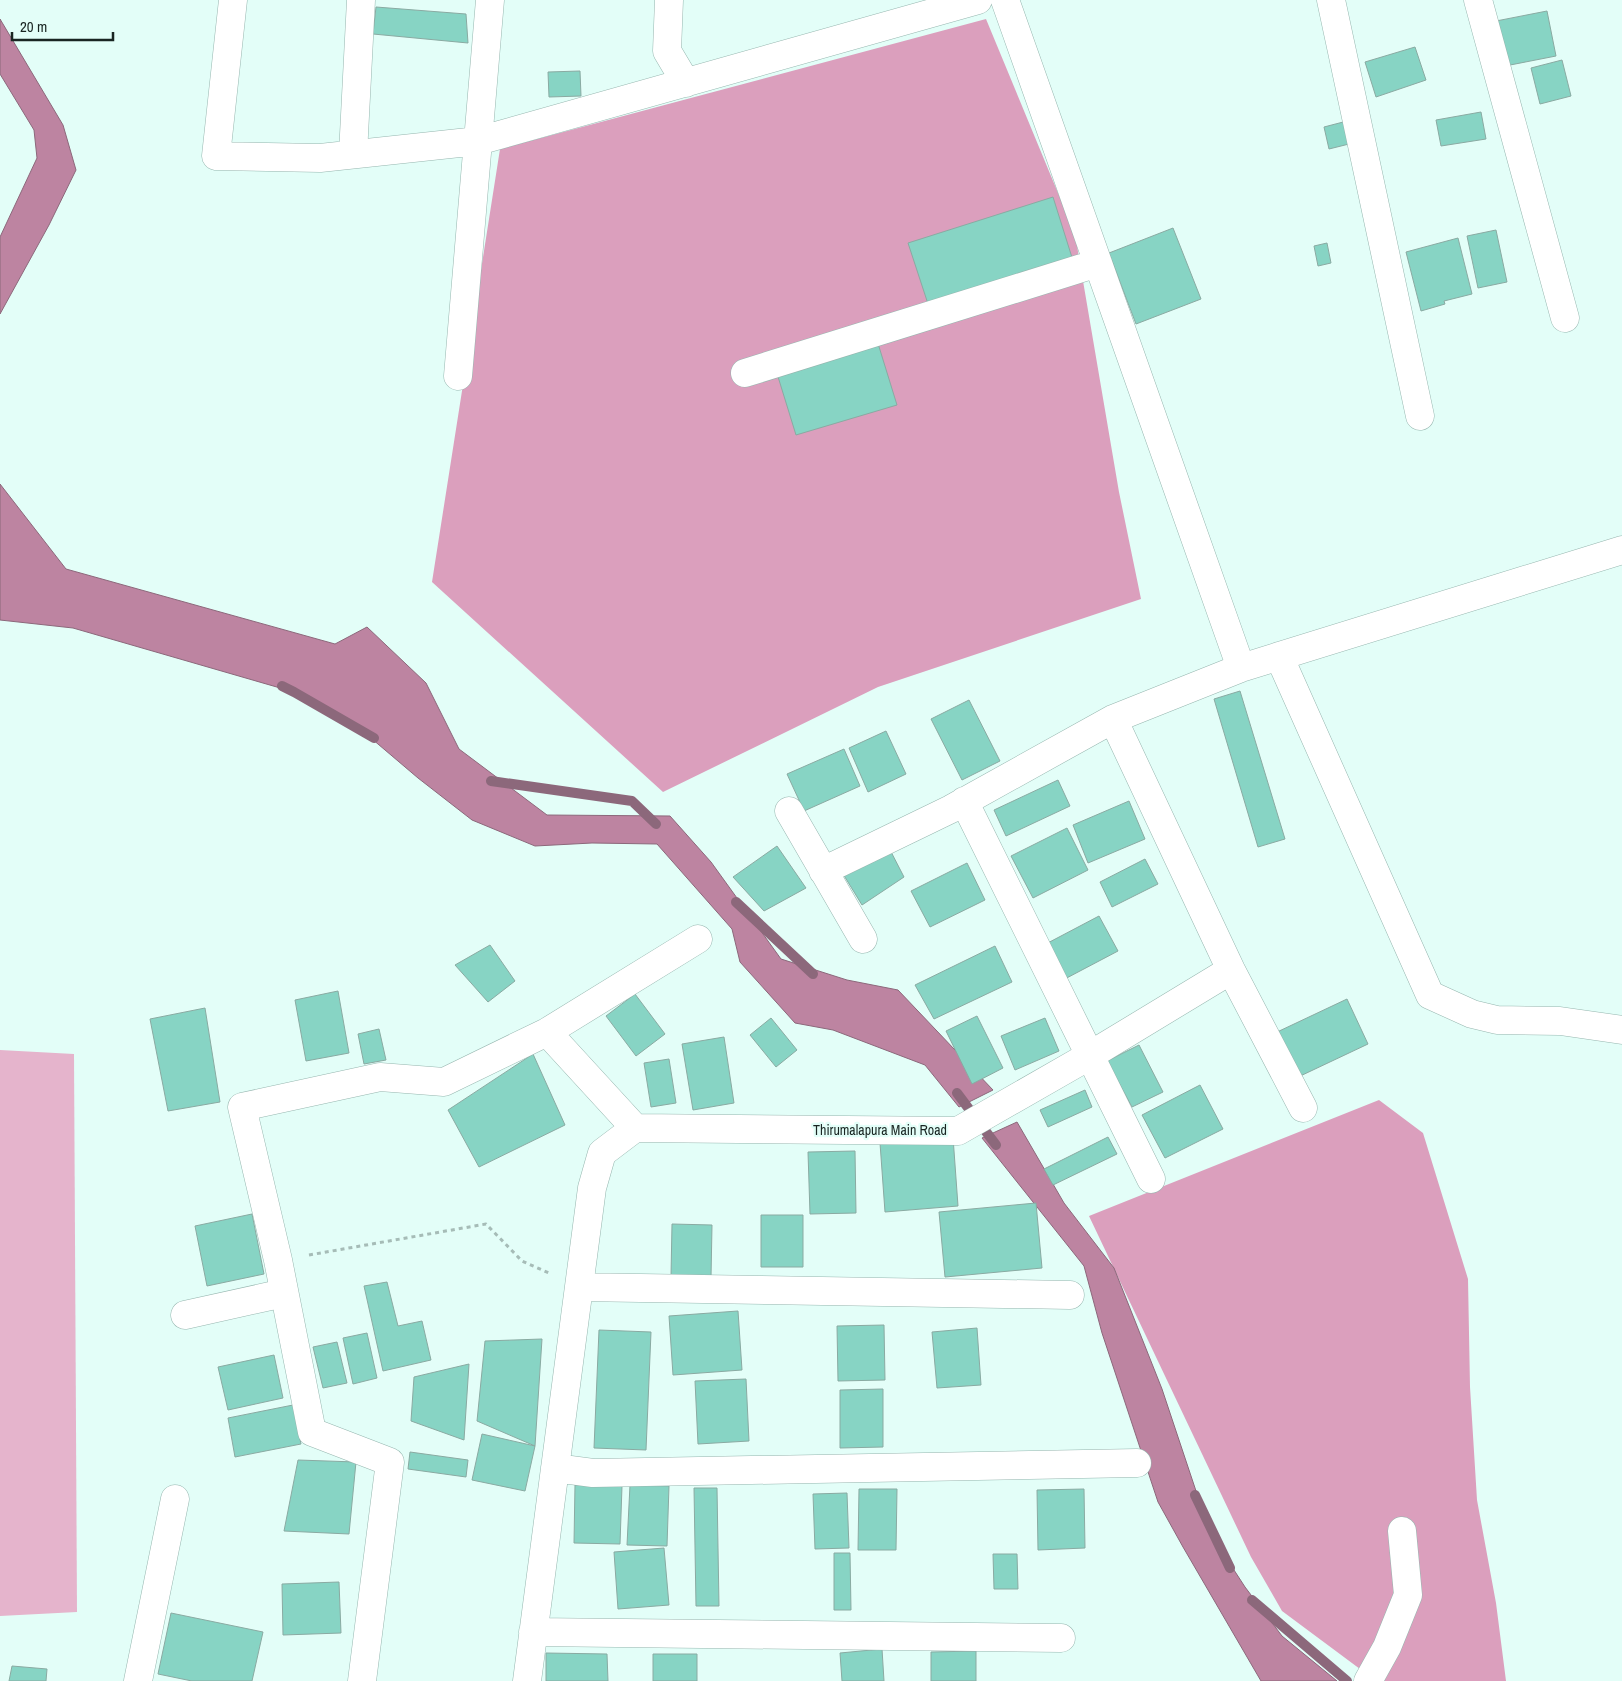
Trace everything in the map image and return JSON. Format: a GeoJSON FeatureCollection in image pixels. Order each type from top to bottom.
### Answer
{"type":"FeatureCollection","features":[{"type":"Feature","properties":{"kind":"street"},"geometry":{"type":"LineString","coordinates":[[233,0],[216,156],[320,158],[478,141],[978,0]]}},
{"type":"Feature","properties":{"kind":"street"},"geometry":{"type":"LineString","coordinates":[[353,154],[362,0]]}},
{"type":"Feature","properties":{"kind":"street"},"geometry":{"type":"LineString","coordinates":[[458,376],[490,0]]}},
{"type":"Feature","properties":{"kind":"street"},"geometry":{"type":"LineString","coordinates":[[669,0],[666,51],[686,83]]}},
{"type":"Feature","properties":{"kind":"street"},"geometry":{"type":"LineString","coordinates":[[1005,0],[1241,668]]}},
{"type":"Feature","properties":{"kind":"street"},"geometry":{"type":"LineString","coordinates":[[1331,0],[1420,416]]}},
{"type":"Feature","properties":{"kind":"street"},"geometry":{"type":"LineString","coordinates":[[1478,0],[1565,318]]}},
{"type":"Feature","properties":{"kind":"street"},"geometry":{"type":"LineString","coordinates":[[745,373],[1098,263]]}},
{"type":"Feature","properties":{"kind":"street"},"geometry":{"type":"LineString","coordinates":[[823,871],[964,801],[1113,719],[1241,668],[1622,550]]}},
{"type":"Feature","properties":{"kind":"street"},"geometry":{"type":"LineString","coordinates":[[1279,656],[1430,995],[1472,1014],[1497,1020],[1560,1021],[1622,1030]]}},
{"type":"Feature","properties":{"kind":"street"},"geometry":{"type":"LineString","coordinates":[[1113,719],[1231,970],[1303,1108]]}},
{"type":"Feature","properties":{"kind":"street"},"geometry":{"type":"LineString","coordinates":[[964,801],[1151,1179]]}},
{"type":"Feature","properties":{"kind":"street"},"geometry":{"type":"LineString","coordinates":[[789,811],[863,940]]}},
{"type":"Feature","properties":{"kind":"street"},"geometry":{"type":"LineString","coordinates":[[362,1681],[390,1462],[312,1432],[278,1260],[242,1107],[380,1077],[444,1082],[547,1032],[698,939]]}},
{"type":"Feature","properties":{"kind":"street","name":"Thirumalapura Main Road"},"geometry":{"type":"LineString","coordinates":[[635,1128],[958,1130],[1089,1056],[1231,970]]}},
{"type":"Feature","properties":{"kind":"street"},"geometry":{"type":"LineString","coordinates":[[527,1681],[592,1188],[602,1153],[635,1128],[547,1032]]}},
{"type":"Feature","properties":{"kind":"street"},"geometry":{"type":"LineString","coordinates":[[579,1287],[1070,1295]]}},
{"type":"Feature","properties":{"kind":"street"},"geometry":{"type":"LineString","coordinates":[[185,1315],[284,1293]]}},
{"type":"Feature","properties":{"kind":"street"},"geometry":{"type":"LineString","coordinates":[[555,1468],[593,1473],[1137,1463]]}},
{"type":"Feature","properties":{"kind":"street"},"geometry":{"type":"LineString","coordinates":[[138,1681],[175,1499]]}},
{"type":"Feature","properties":{"kind":"street"},"geometry":{"type":"LineString","coordinates":[[1369,1679],[1386,1647],[1408,1595],[1402,1531]]}},
{"type":"Feature","properties":{"kind":"street"},"geometry":{"type":"LineString","coordinates":[[533,1632],[1061,1638]]}},
{"type":"Feature","properties":{"kind":"path"},"geometry":{"type":"LineString","coordinates":[[278,1260],[486,1224],[522,1261],[579,1287]]}},
{"type":"Feature","properties":{"kind":"shaded area"},"geometry":{"type":"Polygon","coordinates":[[[0,19],[63,125],[76,170],[49,225],[0,314],[0,237],[37,158],[34,130],[0,74],[0,19]]]}},
{"type":"Feature","properties":{"kind":"shaded area"},"geometry":{"type":"Polygon","coordinates":[[[986,19],[1075,234],[1119,492],[1141,599],[878,687],[663,792],[432,582],[500,149],[986,19]]]}},
{"type":"Feature","properties":{"kind":"shaded area"},"geometry":{"type":"Polygon","coordinates":[[[0,484],[66,569],[335,644],[367,627],[426,683],[459,749],[547,815],[670,816],[711,862],[781,959],[847,980],[898,990],[993,1090],[959,1107],[925,1065],[833,1030],[795,1023],[740,962],[732,929],[657,844],[592,843],[535,846],[472,820],[365,733],[294,692],[73,628],[0,620],[0,484]]]}},
{"type":"Feature","properties":{"kind":"shaded area"},"geometry":{"type":"Polygon","coordinates":[[[0,1050],[74,1054],[77,1612],[0,1616],[0,1050]]]}},
{"type":"Feature","properties":{"kind":"shaded area"},"geometry":{"type":"Polygon","coordinates":[[[1379,1100],[1423,1133],[1468,1279],[1470,1387],[1477,1500],[1496,1603],[1506,1681],[1384,1681],[1360,1669],[1282,1611],[1251,1557],[1089,1216],[1379,1100]]]}},
{"type":"Feature","properties":{"kind":"shaded area"},"geometry":{"type":"Polygon","coordinates":[[[1017,1122],[1064,1203],[1114,1268],[1162,1389],[1210,1533],[1245,1587],[1282,1636],[1337,1681],[1261,1681],[1183,1547],[1158,1502],[1102,1333],[1084,1266],[982,1138],[1017,1122]]]}},
{"type":"Feature","properties":{"kind":"building"},"geometry":{"type":"Polygon","coordinates":[[[376,7],[466,14],[468,43],[373,34],[376,7]]]}},
{"type":"Feature","properties":{"kind":"building"},"geometry":{"type":"Polygon","coordinates":[[[1547,11],[1556,56],[1500,67],[1491,22],[1547,11]]]}},
{"type":"Feature","properties":{"kind":"building"},"geometry":{"type":"Polygon","coordinates":[[[1415,47],[1426,80],[1376,97],[1365,62],[1415,47]]]}},
{"type":"Feature","properties":{"kind":"building"},"geometry":{"type":"Polygon","coordinates":[[[1562,60],[1571,96],[1540,104],[1531,68],[1562,60]]]}},
{"type":"Feature","properties":{"kind":"building"},"geometry":{"type":"Polygon","coordinates":[[[580,71],[581,96],[549,97],[548,72],[580,71]]]}},
{"type":"Feature","properties":{"kind":"building"},"geometry":{"type":"Polygon","coordinates":[[[1481,112],[1486,139],[1441,146],[1436,120],[1481,112]]]}},
{"type":"Feature","properties":{"kind":"building"},"geometry":{"type":"Polygon","coordinates":[[[1347,121],[1353,143],[1329,149],[1324,127],[1347,121]]]}},
{"type":"Feature","properties":{"kind":"building"},"geometry":{"type":"Polygon","coordinates":[[[1053,197],[1075,267],[931,313],[908,243],[1053,197]]]}},
{"type":"Feature","properties":{"kind":"building"},"geometry":{"type":"Polygon","coordinates":[[[1173,228],[1201,299],[1136,324],[1109,253],[1173,228]]]}},
{"type":"Feature","properties":{"kind":"building"},"geometry":{"type":"Polygon","coordinates":[[[1496,230],[1507,282],[1478,288],[1467,236],[1496,230]]]}},
{"type":"Feature","properties":{"kind":"building"},"geometry":{"type":"Polygon","coordinates":[[[1458,238],[1472,294],[1444,301],[1445,304],[1421,311],[1406,252],[1458,238]]]}},
{"type":"Feature","properties":{"kind":"building"},"geometry":{"type":"Polygon","coordinates":[[[1327,243],[1331,263],[1318,266],[1314,246],[1327,243]]]}},
{"type":"Feature","properties":{"kind":"building"},"geometry":{"type":"Polygon","coordinates":[[[876,337],[897,405],[796,435],[775,367],[876,337]]]}},
{"type":"Feature","properties":{"kind":"building"},"geometry":{"type":"Polygon","coordinates":[[[1240,691],[1285,839],[1258,847],[1214,699],[1240,691]]]}},
{"type":"Feature","properties":{"kind":"building"},"geometry":{"type":"Polygon","coordinates":[[[969,700],[1000,761],[962,780],[931,719],[969,700]]]}},
{"type":"Feature","properties":{"kind":"building"},"geometry":{"type":"Polygon","coordinates":[[[886,731],[906,774],[868,792],[849,748],[886,731]]]}},
{"type":"Feature","properties":{"kind":"building"},"geometry":{"type":"Polygon","coordinates":[[[844,749],[860,786],[804,811],[787,774],[844,749]]]}},
{"type":"Feature","properties":{"kind":"building"},"geometry":{"type":"Polygon","coordinates":[[[1058,780],[1070,806],[1006,836],[994,810],[1058,780]]]}},
{"type":"Feature","properties":{"kind":"building"},"geometry":{"type":"Polygon","coordinates":[[[1129,801],[1145,839],[1088,863],[1073,825],[1129,801]]]}},
{"type":"Feature","properties":{"kind":"building"},"geometry":{"type":"Polygon","coordinates":[[[1067,828],[1088,870],[1033,898],[1011,856],[1067,828]]]}},
{"type":"Feature","properties":{"kind":"building"},"geometry":{"type":"Polygon","coordinates":[[[777,846],[806,888],[764,911],[733,877],[777,846]]]}},
{"type":"Feature","properties":{"kind":"building"},"geometry":{"type":"Polygon","coordinates":[[[888,846],[904,877],[862,905],[840,869],[888,846]]]}},
{"type":"Feature","properties":{"kind":"building"},"geometry":{"type":"Polygon","coordinates":[[[1145,859],[1158,884],[1112,907],[1100,882],[1145,859]]]}},
{"type":"Feature","properties":{"kind":"building"},"geometry":{"type":"Polygon","coordinates":[[[967,863],[985,900],[930,927],[911,891],[967,863]]]}},
{"type":"Feature","properties":{"kind":"building"},"geometry":{"type":"Polygon","coordinates":[[[1099,916],[1118,951],[1061,981],[1042,946],[1099,916]]]}},
{"type":"Feature","properties":{"kind":"building"},"geometry":{"type":"Polygon","coordinates":[[[490,945],[515,981],[488,1002],[455,965],[490,945]]]}},
{"type":"Feature","properties":{"kind":"building"},"geometry":{"type":"Polygon","coordinates":[[[995,946],[1012,982],[934,1019],[915,985],[995,946]]]}},
{"type":"Feature","properties":{"kind":"building"},"geometry":{"type":"Polygon","coordinates":[[[338,991],[349,1053],[306,1061],[295,1000],[338,991]]]}},
{"type":"Feature","properties":{"kind":"building"},"geometry":{"type":"Polygon","coordinates":[[[635,994],[665,1034],[636,1056],[606,1016],[635,994]]]}},
{"type":"Feature","properties":{"kind":"building"},"geometry":{"type":"Polygon","coordinates":[[[1347,999],[1368,1044],[1296,1078],[1275,1033],[1347,999]]]}},
{"type":"Feature","properties":{"kind":"building"},"geometry":{"type":"Polygon","coordinates":[[[205,1008],[220,1102],[168,1111],[150,1019],[205,1008]]]}},
{"type":"Feature","properties":{"kind":"building"},"geometry":{"type":"Polygon","coordinates":[[[977,1016],[1003,1068],[972,1084],[946,1031],[977,1016]]]}},
{"type":"Feature","properties":{"kind":"building"},"geometry":{"type":"Polygon","coordinates":[[[771,1018],[797,1050],[776,1067],[750,1035],[771,1018]]]}},
{"type":"Feature","properties":{"kind":"building"},"geometry":{"type":"Polygon","coordinates":[[[1045,1018],[1059,1051],[1015,1070],[1001,1036],[1045,1018]]]}},
{"type":"Feature","properties":{"kind":"building"},"geometry":{"type":"Polygon","coordinates":[[[379,1029],[386,1060],[364,1064],[358,1034],[379,1029]]]}},
{"type":"Feature","properties":{"kind":"building"},"geometry":{"type":"Polygon","coordinates":[[[724,1037],[734,1103],[693,1110],[682,1044],[724,1037]]]}},
{"type":"Feature","properties":{"kind":"building"},"geometry":{"type":"Polygon","coordinates":[[[1139,1045],[1163,1092],[1132,1107],[1107,1061],[1139,1045]]]}},
{"type":"Feature","properties":{"kind":"building"},"geometry":{"type":"Polygon","coordinates":[[[533,1054],[565,1125],[479,1167],[448,1110],[533,1054]]]}},
{"type":"Feature","properties":{"kind":"building"},"geometry":{"type":"Polygon","coordinates":[[[669,1059],[676,1103],[651,1107],[644,1063],[669,1059]]]}},
{"type":"Feature","properties":{"kind":"building"},"geometry":{"type":"Polygon","coordinates":[[[1200,1085],[1223,1129],[1165,1158],[1142,1115],[1200,1085]]]}},
{"type":"Feature","properties":{"kind":"building"},"geometry":{"type":"Polygon","coordinates":[[[1085,1090],[1092,1107],[1048,1127],[1040,1110],[1085,1090]]]}},
{"type":"Feature","properties":{"kind":"building"},"geometry":{"type":"Polygon","coordinates":[[[953,1137],[958,1206],[885,1212],[880,1143],[953,1137]]]}},
{"type":"Feature","properties":{"kind":"building"},"geometry":{"type":"Polygon","coordinates":[[[1108,1137],[1117,1154],[1053,1185],[1044,1169],[1108,1137]]]}},
{"type":"Feature","properties":{"kind":"building"},"geometry":{"type":"Polygon","coordinates":[[[855,1151],[856,1213],[810,1214],[808,1152],[855,1151]]]}},
{"type":"Feature","properties":{"kind":"building"},"geometry":{"type":"Polygon","coordinates":[[[1036,1203],[1042,1268],[945,1277],[939,1212],[1036,1203]]]}},
{"type":"Feature","properties":{"kind":"building"},"geometry":{"type":"Polygon","coordinates":[[[252,1214],[264,1274],[207,1286],[195,1226],[252,1214]]]}},
{"type":"Feature","properties":{"kind":"building"},"geometry":{"type":"Polygon","coordinates":[[[761,1215],[803,1215],[803,1267],[761,1267],[761,1215]]]}},
{"type":"Feature","properties":{"kind":"building"},"geometry":{"type":"Polygon","coordinates":[[[672,1224],[712,1225],[711,1278],[671,1277],[672,1224]]]}},
{"type":"Feature","properties":{"kind":"building"},"geometry":{"type":"Polygon","coordinates":[[[387,1282],[398,1326],[422,1321],[431,1360],[383,1371],[364,1286],[387,1282]]]}},
{"type":"Feature","properties":{"kind":"building"},"geometry":{"type":"Polygon","coordinates":[[[738,1311],[742,1370],[673,1375],[669,1316],[738,1311]]]}},
{"type":"Feature","properties":{"kind":"building"},"geometry":{"type":"Polygon","coordinates":[[[884,1325],[885,1380],[838,1381],[837,1326],[884,1325]]]}},
{"type":"Feature","properties":{"kind":"building"},"geometry":{"type":"Polygon","coordinates":[[[977,1328],[981,1385],[937,1388],[932,1332],[977,1328]]]}},
{"type":"Feature","properties":{"kind":"building"},"geometry":{"type":"Polygon","coordinates":[[[599,1330],[651,1332],[646,1450],[594,1448],[599,1330]]]}},
{"type":"Feature","properties":{"kind":"building"},"geometry":{"type":"Polygon","coordinates":[[[367,1333],[377,1378],[353,1384],[343,1338],[367,1333]]]}},
{"type":"Feature","properties":{"kind":"building"},"geometry":{"type":"Polygon","coordinates":[[[542,1339],[535,1446],[477,1421],[485,1341],[542,1339]]]}},
{"type":"Feature","properties":{"kind":"building"},"geometry":{"type":"Polygon","coordinates":[[[337,1342],[347,1383],[323,1388],[313,1347],[337,1342]]]}},
{"type":"Feature","properties":{"kind":"building"},"geometry":{"type":"Polygon","coordinates":[[[274,1355],[283,1398],[228,1410],[218,1367],[274,1355]]]}},
{"type":"Feature","properties":{"kind":"building"},"geometry":{"type":"Polygon","coordinates":[[[469,1364],[464,1440],[411,1421],[414,1377],[469,1364]]]}},
{"type":"Feature","properties":{"kind":"building"},"geometry":{"type":"Polygon","coordinates":[[[746,1379],[749,1441],[698,1444],[695,1381],[746,1379]]]}},
{"type":"Feature","properties":{"kind":"building"},"geometry":{"type":"Polygon","coordinates":[[[883,1389],[883,1447],[840,1448],[840,1390],[883,1389]]]}},
{"type":"Feature","properties":{"kind":"building"},"geometry":{"type":"Polygon","coordinates":[[[293,1405],[301,1444],[235,1457],[228,1418],[293,1405]]]}},
{"type":"Feature","properties":{"kind":"building"},"geometry":{"type":"Polygon","coordinates":[[[482,1434],[535,1446],[525,1491],[472,1480],[482,1434]]]}},
{"type":"Feature","properties":{"kind":"building"},"geometry":{"type":"Polygon","coordinates":[[[410,1452],[468,1460],[466,1477],[408,1469],[410,1452]]]}},
{"type":"Feature","properties":{"kind":"building"},"geometry":{"type":"Polygon","coordinates":[[[298,1460],[356,1462],[349,1534],[284,1531],[298,1460]]]}},
{"type":"Feature","properties":{"kind":"building"},"geometry":{"type":"Polygon","coordinates":[[[575,1485],[622,1486],[620,1544],[574,1543],[575,1485]]]}},
{"type":"Feature","properties":{"kind":"building"},"geometry":{"type":"Polygon","coordinates":[[[630,1485],[669,1486],[667,1546],[627,1545],[630,1485]]]}},
{"type":"Feature","properties":{"kind":"building"},"geometry":{"type":"Polygon","coordinates":[[[694,1488],[717,1488],[719,1606],[696,1606],[694,1488]]]}},
{"type":"Feature","properties":{"kind":"building"},"geometry":{"type":"Polygon","coordinates":[[[859,1489],[897,1489],[896,1550],[858,1550],[859,1489]]]}},
{"type":"Feature","properties":{"kind":"building"},"geometry":{"type":"Polygon","coordinates":[[[1084,1489],[1085,1548],[1038,1550],[1037,1490],[1084,1489]]]}},
{"type":"Feature","properties":{"kind":"building"},"geometry":{"type":"Polygon","coordinates":[[[847,1493],[849,1548],[815,1549],[813,1494],[847,1493]]]}},
{"type":"Feature","properties":{"kind":"building"},"geometry":{"type":"Polygon","coordinates":[[[664,1548],[669,1605],[618,1609],[614,1552],[664,1548]]]}},
{"type":"Feature","properties":{"kind":"building"},"geometry":{"type":"Polygon","coordinates":[[[834,1553],[850,1553],[851,1610],[834,1610],[834,1553]]]}},
{"type":"Feature","properties":{"kind":"building"},"geometry":{"type":"Polygon","coordinates":[[[993,1554],[1017,1554],[1018,1589],[994,1589],[993,1554]]]}},
{"type":"Feature","properties":{"kind":"building"},"geometry":{"type":"Polygon","coordinates":[[[339,1582],[341,1633],[283,1635],[282,1584],[339,1582]]]}},
{"type":"Feature","properties":{"kind":"building"},"geometry":{"type":"Polygon","coordinates":[[[171,1613],[263,1632],[252,1681],[192,1681],[158,1674],[171,1613]]]}},
{"type":"Feature","properties":{"kind":"building"},"geometry":{"type":"Polygon","coordinates":[[[882,1649],[884,1681],[842,1681],[840,1653],[882,1649]]]}},
{"type":"Feature","properties":{"kind":"building"},"geometry":{"type":"Polygon","coordinates":[[[976,1651],[976,1681],[931,1681],[931,1652],[976,1651]]]}},
{"type":"Feature","properties":{"kind":"building"},"geometry":{"type":"Polygon","coordinates":[[[546,1653],[607,1654],[608,1681],[546,1681],[546,1653]]]}},
{"type":"Feature","properties":{"kind":"building"},"geometry":{"type":"Polygon","coordinates":[[[653,1654],[697,1654],[697,1681],[653,1681],[653,1654]]]}},
{"type":"Feature","properties":{"kind":"building"},"geometry":{"type":"Polygon","coordinates":[[[12,1666],[47,1669],[46,1681],[9,1681],[12,1666]]]}},
{"type":"Feature","properties":{"kind":"waterway"},"geometry":{"type":"LineString","coordinates":[[282,686],[374,738]]}},
{"type":"Feature","properties":{"kind":"waterway"},"geometry":{"type":"LineString","coordinates":[[491,781],[632,801],[656,824]]}},
{"type":"Feature","properties":{"kind":"waterway"},"geometry":{"type":"LineString","coordinates":[[736,902],[813,974]]}},
{"type":"Feature","properties":{"kind":"waterway"},"geometry":{"type":"LineString","coordinates":[[957,1093],[996,1145]]}},
{"type":"Feature","properties":{"kind":"waterway"},"geometry":{"type":"LineString","coordinates":[[1195,1495],[1230,1568]]}},
{"type":"Feature","properties":{"kind":"waterway"},"geometry":{"type":"LineString","coordinates":[[1252,1600],[1347,1681]]}}]}
